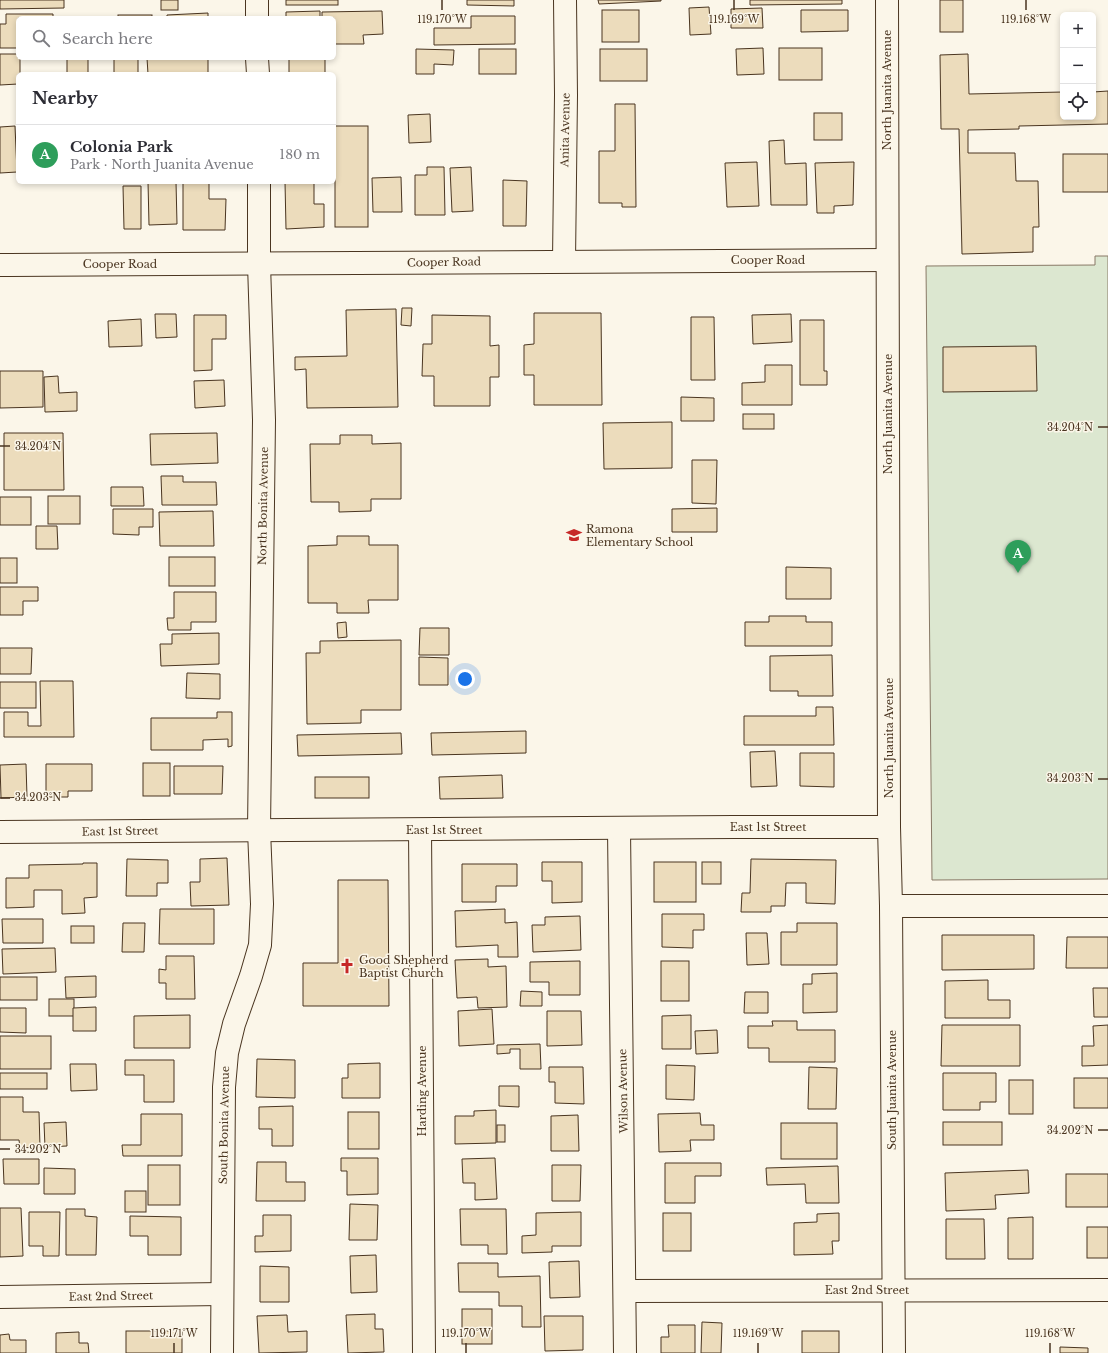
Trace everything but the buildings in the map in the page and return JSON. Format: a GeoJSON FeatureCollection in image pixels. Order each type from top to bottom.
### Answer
{"type":"FeatureCollection","features":[{"type":"Feature","properties":{"kind":"street"},"geometry":{"type":"LineString","coordinates":[[257,0],[257,16]]}},
{"type":"Feature","properties":{"kind":"street","name":"Anita Avenue"},"geometry":{"type":"LineString","coordinates":[[564,261],[566,95],[565,0]]}},
{"type":"Feature","properties":{"kind":"street","name":"North Juanita Avenue"},"geometry":{"type":"LineString","coordinates":[[887,0],[889,827]]}},
{"type":"Feature","properties":{"kind":"street"},"geometry":{"type":"LineString","coordinates":[[258,60],[258,72]]}},
{"type":"Feature","properties":{"kind":"street","name":"North Bonita Avenue"},"geometry":{"type":"LineString","coordinates":[[258,184],[264,420],[259,830]]}},
{"type":"Feature","properties":{"kind":"street","name":"Cooper Road"},"geometry":{"type":"LineString","coordinates":[[0,265],[887,260]]}},
{"type":"Feature","properties":{"kind":"street","name":"East 1st Street"},"geometry":{"type":"LineString","coordinates":[[0,832],[889,827]]}},
{"type":"Feature","properties":{"kind":"street","name":"South Juanita Avenue"},"geometry":{"type":"LineString","coordinates":[[889,827],[891,906],[894,1353]]}},
{"type":"Feature","properties":{"kind":"street","name":"Wilson Avenue"},"geometry":{"type":"LineString","coordinates":[[619,829],[625,1353]]}},
{"type":"Feature","properties":{"kind":"street","name":"South Bonita Avenue"},"geometry":{"type":"LineString","coordinates":[[222,1353],[224,1087],[227,1053],[234,1024],[251,976],[260,944],[262,904],[259,830]]}},
{"type":"Feature","properties":{"kind":"street","name":"Harding Avenue"},"geometry":{"type":"LineString","coordinates":[[420,830],[424,1353]]}},
{"type":"Feature","properties":{"kind":"street"},"geometry":{"type":"LineString","coordinates":[[891,906],[1108,906]]}},
{"type":"Feature","properties":{"kind":"street","name":"East 2nd Street"},"geometry":{"type":"LineString","coordinates":[[625,1291],[1108,1290]]}},
{"type":"Feature","properties":{"kind":"street","name":"East 2nd Street"},"geometry":{"type":"LineString","coordinates":[[0,1297],[222,1294]]}},
{"type":"Feature","properties":{"kind":"green space"},"geometry":{"type":"Polygon","coordinates":[[[1095,256],[1108,256],[1108,879],[932,880],[926,266],[1095,265],[1095,256]]]}},
{"type":"Feature","properties":{"kind":"place","name":"Ramona Elementary School"},"geometry":{"type":"Point","coordinates":[574,535]}},
{"type":"Feature","properties":{"kind":"place","name":"Colonia Park"},"geometry":{"type":"Point","coordinates":[1018,573]}},
{"type":"Feature","properties":{"kind":"place","name":"Good Shepherd Baptist Church"},"geometry":{"type":"Point","coordinates":[347,966]}}]}
